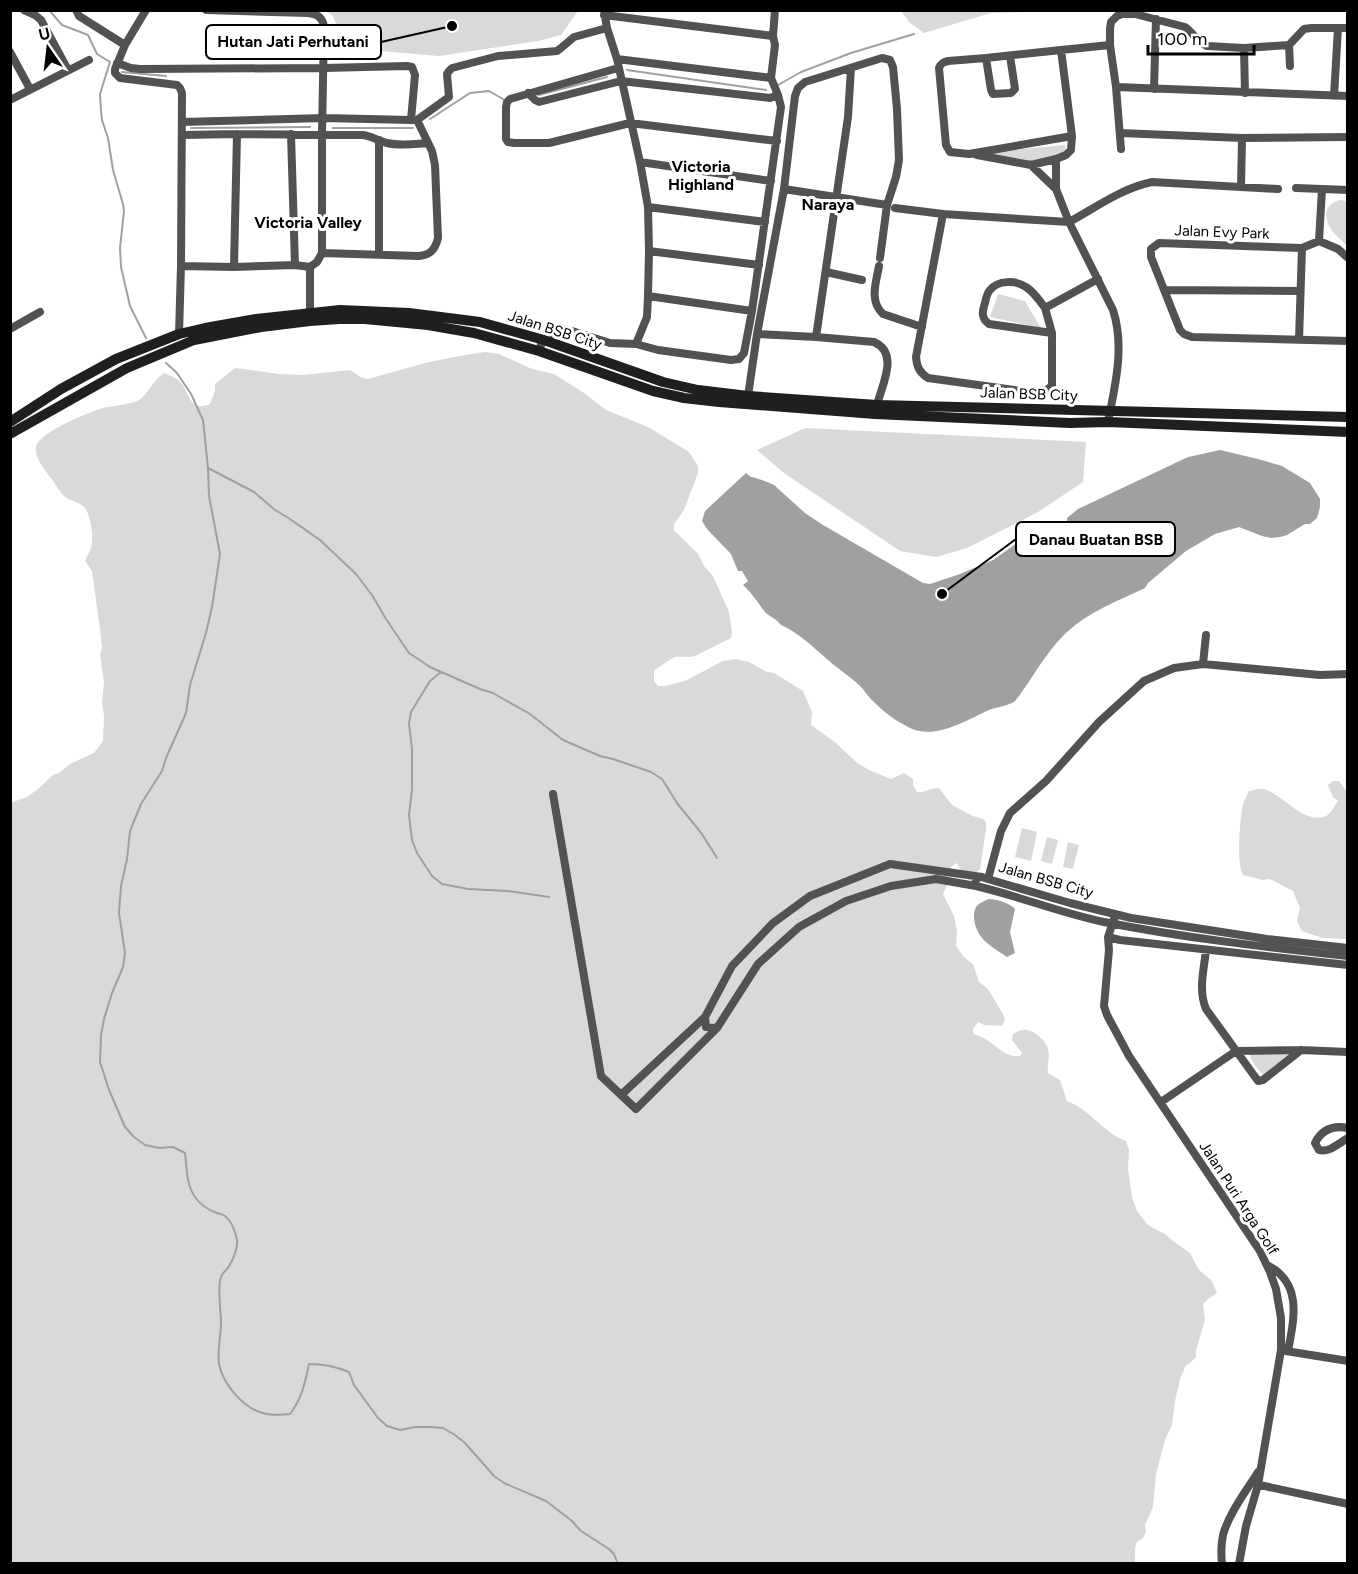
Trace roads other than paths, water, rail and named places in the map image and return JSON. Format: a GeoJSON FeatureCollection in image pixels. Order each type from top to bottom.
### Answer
{"type":"FeatureCollection","features":[{"type":"Feature","properties":{"kind":"street"},"geometry":{"type":"LineString","coordinates":[[24,10],[40,20],[68,70]]}},
{"type":"Feature","properties":{"kind":"street"},"geometry":{"type":"LineString","coordinates":[[76,10],[79,16],[125,45]]}},
{"type":"Feature","properties":{"kind":"street"},"geometry":{"type":"LineString","coordinates":[[146,10],[125,45],[115,73],[120,78],[173,84],[180,88],[182,93],[179,334]]}},
{"type":"Feature","properties":{"kind":"street"},"geometry":{"type":"LineString","coordinates":[[181,266],[295,265],[310,267],[317,262],[321,253],[324,26],[320,17],[315,14],[206,10]]}},
{"type":"Feature","properties":{"kind":"street"},"geometry":{"type":"LineString","coordinates":[[539,351],[543,340],[561,331],[573,330],[610,343],[636,344],[658,350],[731,360],[739,359],[744,353],[781,107],[771,78],[775,45],[773,36],[775,10]]}},
{"type":"Feature","properties":{"kind":"street"},"geometry":{"type":"LineString","coordinates":[[636,344],[647,316],[648,207],[618,64],[604,13],[773,36]]}},
{"type":"Feature","properties":{"kind":"street"},"geometry":{"type":"LineString","coordinates":[[1122,149],[1110,45],[1110,25],[1117,16],[1135,14],[1185,27],[1208,46],[1244,48],[1289,45],[1304,29],[1347,28]]}},
{"type":"Feature","properties":{"kind":"street"},"geometry":{"type":"LineString","coordinates":[[1154,89],[1156,19]]}},
{"type":"Feature","properties":{"kind":"street"},"geometry":{"type":"LineString","coordinates":[[182,122],[322,118],[414,120],[449,98],[447,74],[452,68],[498,56],[557,51],[574,37],[607,28]]}},
{"type":"Feature","properties":{"kind":"street"},"geometry":{"type":"LineString","coordinates":[[1334,96],[1338,28]]}},
{"type":"Feature","properties":{"kind":"street"},"geometry":{"type":"LineString","coordinates":[[1061,50],[1072,136],[1070,152],[1056,159],[1031,165],[950,152],[946,146],[939,68],[943,62],[1110,45]]}},
{"type":"Feature","properties":{"kind":"street"},"geometry":{"type":"LineString","coordinates":[[1289,45],[1290,66]]}},
{"type":"Feature","properties":{"kind":"street"},"geometry":{"type":"LineString","coordinates":[[1244,48],[1245,93]]}},
{"type":"Feature","properties":{"kind":"street"},"geometry":{"type":"LineString","coordinates":[[10,52],[30,89]]}},
{"type":"Feature","properties":{"kind":"street"},"geometry":{"type":"LineString","coordinates":[[986,58],[993,94],[1011,93],[1016,88],[1010,56]]}},
{"type":"Feature","properties":{"kind":"street"},"geometry":{"type":"LineString","coordinates":[[748,396],[784,189],[795,96],[798,88],[805,82],[882,58],[890,60],[893,67],[899,160],[879,262],[875,305],[883,314],[922,327]]}},
{"type":"Feature","properties":{"kind":"street"},"geometry":{"type":"LineString","coordinates":[[10,100],[89,60]]}},
{"type":"Feature","properties":{"kind":"street"},"geometry":{"type":"LineString","coordinates":[[117,63],[140,69],[412,67],[415,75],[414,120],[432,151],[435,165],[438,238],[432,252],[419,256],[321,253]]}},
{"type":"Feature","properties":{"kind":"street"},"geometry":{"type":"LineString","coordinates":[[771,78],[618,64],[510,99],[506,107],[506,139],[508,142],[549,143],[630,123],[777,141]]}},
{"type":"Feature","properties":{"kind":"street"},"geometry":{"type":"LineString","coordinates":[[816,337],[848,117],[851,68]]}},
{"type":"Feature","properties":{"kind":"street"},"geometry":{"type":"LineString","coordinates":[[528,93],[539,102],[621,81],[770,98],[778,95]]}},
{"type":"Feature","properties":{"kind":"street"},"geometry":{"type":"LineString","coordinates":[[1116,87],[1347,96]]}},
{"type":"Feature","properties":{"kind":"street"},"geometry":{"type":"LineString","coordinates":[[1120,133],[1242,138],[1347,137]]}},
{"type":"Feature","properties":{"kind":"street"},"geometry":{"type":"LineString","coordinates":[[234,267],[237,134]]}},
{"type":"Feature","properties":{"kind":"street"},"geometry":{"type":"LineString","coordinates":[[291,134],[295,265]]}},
{"type":"Feature","properties":{"kind":"street"},"geometry":{"type":"LineString","coordinates":[[182,135],[363,135],[387,143],[405,145],[428,143]]}},
{"type":"Feature","properties":{"kind":"street"},"geometry":{"type":"LineString","coordinates":[[969,154],[1072,136]]}},
{"type":"Feature","properties":{"kind":"street"},"geometry":{"type":"LineString","coordinates":[[1241,187],[1242,138]]}},
{"type":"Feature","properties":{"kind":"street"},"geometry":{"type":"LineString","coordinates":[[379,140],[379,254]]}},
{"type":"Feature","properties":{"kind":"street"},"geometry":{"type":"LineString","coordinates":[[1056,159],[1056,189],[1069,222],[1113,310],[1119,332],[1116,384],[1109,417]]}},
{"type":"Feature","properties":{"kind":"street"},"geometry":{"type":"LineString","coordinates":[[640,162],[771,181]]}},
{"type":"Feature","properties":{"kind":"street"},"geometry":{"type":"LineString","coordinates":[[1031,165],[1056,189]]}},
{"type":"Feature","properties":{"kind":"street"},"geometry":{"type":"LineString","coordinates":[[784,189],[943,214],[1069,222],[1130,189],[1152,182],[1278,189]]}},
{"type":"Feature","properties":{"kind":"street"},"geometry":{"type":"LineString","coordinates":[[1296,188],[1347,190]]}},
{"type":"Feature","properties":{"kind":"street"},"geometry":{"type":"LineString","coordinates":[[1322,189],[1319,241],[1338,249],[1347,258]]}},
{"type":"Feature","properties":{"kind":"street"},"geometry":{"type":"LineString","coordinates":[[648,207],[765,222]]}},
{"type":"Feature","properties":{"kind":"street"},"geometry":{"type":"LineString","coordinates":[[943,214],[916,357],[921,373],[928,378],[1036,393],[1044,392],[1052,386],[1052,333],[1045,308],[1024,285],[1015,282],[997,284],[987,295],[982,313],[984,320],[989,324],[1052,333]]}},
{"type":"Feature","properties":{"kind":"street","name":"Jalan Evy Park"},"geometry":{"type":"LineString","coordinates":[[1319,241],[1302,248],[1159,243],[1151,249],[1180,330],[1192,338],[1347,341]]}},
{"type":"Feature","properties":{"kind":"street"},"geometry":{"type":"LineString","coordinates":[[1299,340],[1302,248]]}},
{"type":"Feature","properties":{"kind":"street"},"geometry":{"type":"LineString","coordinates":[[649,251],[759,265]]}},
{"type":"Feature","properties":{"kind":"street"},"geometry":{"type":"LineString","coordinates":[[310,267],[310,317]]}},
{"type":"Feature","properties":{"kind":"street"},"geometry":{"type":"LineString","coordinates":[[826,272],[862,280]]}},
{"type":"Feature","properties":{"kind":"street"},"geometry":{"type":"LineString","coordinates":[[1045,308],[1098,279]]}},
{"type":"Feature","properties":{"kind":"street"},"geometry":{"type":"LineString","coordinates":[[1165,290],[1300,291]]}},
{"type":"Feature","properties":{"kind":"street"},"geometry":{"type":"LineString","coordinates":[[648,296],[752,311]]}},
{"type":"Feature","properties":{"kind":"street","name":"Jalan BSB City"},"geometry":{"type":"LineString","coordinates":[[10,434],[127,368],[177,346],[210,336],[340,310],[377,310],[436,315],[480,322],[543,340],[663,381],[698,390],[876,410]]}},
{"type":"Feature","properties":{"kind":"street"},"geometry":{"type":"LineString","coordinates":[[10,329],[40,312]]}},
{"type":"Feature","properties":{"kind":"street","name":"Jalan BSB City"},"geometry":{"type":"LineString","coordinates":[[10,422],[116,359],[179,334],[205,327],[256,319],[310,317],[428,325],[474,333],[539,351],[653,391],[684,398],[731,403],[1109,417],[1347,417]]}},
{"type":"Feature","properties":{"kind":"street"},"geometry":{"type":"LineString","coordinates":[[558,346],[567,330]]}},
{"type":"Feature","properties":{"kind":"street"},"geometry":{"type":"LineString","coordinates":[[757,334],[874,342],[881,345],[888,356],[888,367],[876,410]]}},
{"type":"Feature","properties":{"kind":"street","name":"Jalan BSB City"},"geometry":{"type":"LineString","coordinates":[[1109,417],[1347,432]]}},
{"type":"Feature","properties":{"kind":"street"},"geometry":{"type":"LineString","coordinates":[[1203,664],[1206,635]]}},
{"type":"Feature","properties":{"kind":"street"},"geometry":{"type":"LineString","coordinates":[[621,1095],[705,1017],[732,966],[773,923],[810,896],[890,864],[984,878],[1010,813],[1046,781],[1099,722],[1144,681],[1174,668],[1203,664],[1320,675],[1347,674]]}},
{"type":"Feature","properties":{"kind":"street"},"geometry":{"type":"LineString","coordinates":[[554,794],[601,1076],[636,1109],[717,1028],[758,964],[799,927],[846,901],[891,886],[936,879],[976,886]]}},
{"type":"Feature","properties":{"kind":"street","name":"Jalan BSB City"},"geometry":{"type":"LineString","coordinates":[[1347,948],[1267,939],[1131,918],[1114,919],[1069,913],[976,886],[975,882],[976,879],[984,878],[1114,919],[1127,926],[1246,945],[1347,956]]}},
{"type":"Feature","properties":{"kind":"street"},"geometry":{"type":"LineString","coordinates":[[1109,950],[1120,940],[1131,918]]}},
{"type":"Feature","properties":{"kind":"street","name":"Jalan Puri Arga Golf"},"geometry":{"type":"LineString","coordinates":[[1114,919],[1108,937],[1104,1005],[1112,1026],[1129,1056],[1260,1251],[1276,1289],[1285,1351],[1239,1563]]}},
{"type":"Feature","properties":{"kind":"street"},"geometry":{"type":"LineString","coordinates":[[1108,937],[1206,951],[1347,965]]}},
{"type":"Feature","properties":{"kind":"street"},"geometry":{"type":"LineString","coordinates":[[1206,951],[1201,993],[1203,1002],[1258,1081],[1301,1050]]}},
{"type":"Feature","properties":{"kind":"street"},"geometry":{"type":"LineString","coordinates":[[705,1017],[705,1027],[717,1028]]}},
{"type":"Feature","properties":{"kind":"street"},"geometry":{"type":"LineString","coordinates":[[1161,1102],[1236,1051],[1347,1052]]}},
{"type":"Feature","properties":{"kind":"street"},"geometry":{"type":"LineString","coordinates":[[1347,1128],[1339,1126],[1327,1129],[1317,1138],[1316,1148],[1323,1152],[1347,1138]]}},
{"type":"Feature","properties":{"kind":"street"},"geometry":{"type":"LineString","coordinates":[[1267,1265],[1277,1270],[1287,1282],[1293,1298],[1295,1316],[1285,1351],[1347,1361]]}},
{"type":"Feature","properties":{"kind":"street"},"geometry":{"type":"LineString","coordinates":[[1255,1484],[1347,1502]]}},
{"type":"Feature","properties":{"kind":"street","name":"Jalan Puri Arga Golf"},"geometry":{"type":"LineString","coordinates":[[1222,1563],[1223,1536],[1228,1522],[1255,1484]]}},
{"type":"Feature","properties":{"kind":"waterway"},"geometry":{"type":"LineString","coordinates":[[49,10],[62,25],[88,35],[97,54],[110,62],[100,94],[102,120],[124,211],[120,248],[121,267],[130,306],[146,338]]}},
{"type":"Feature","properties":{"kind":"waterway"},"geometry":{"type":"LineString","coordinates":[[778,85],[801,72],[851,53],[914,34]]}},
{"type":"Feature","properties":{"kind":"waterway"},"geometry":{"type":"LineString","coordinates":[[627,70],[766,90]]}},
{"type":"Feature","properties":{"kind":"waterway"},"geometry":{"type":"LineString","coordinates":[[122,72],[166,76]]}},
{"type":"Feature","properties":{"kind":"waterway"},"geometry":{"type":"LineString","coordinates":[[539,95],[607,77]]}},
{"type":"Feature","properties":{"kind":"waterway"},"geometry":{"type":"LineString","coordinates":[[430,119],[470,93],[489,91],[503,99]]}},
{"type":"Feature","properties":{"kind":"waterway"},"geometry":{"type":"LineString","coordinates":[[191,128],[310,127]]}},
{"type":"Feature","properties":{"kind":"waterway"},"geometry":{"type":"LineString","coordinates":[[333,128],[413,128]]}},
{"type":"Feature","properties":{"kind":"waterway"},"geometry":{"type":"LineString","coordinates":[[166,363],[177,373],[191,394],[203,420],[209,496],[220,554],[212,607],[190,685],[186,713],[162,771],[141,804],[130,831],[119,913],[125,953],[123,967],[112,993],[101,1035],[100,1062],[109,1090],[125,1127],[134,1137],[145,1145],[159,1148],[173,1147],[185,1153],[188,1181],[195,1197],[207,1208],[224,1215],[236,1234],[236,1250],[220,1281],[219,1364],[229,1387],[241,1401],[266,1414],[290,1414],[300,1396],[309,1364],[320,1364],[349,1372],[354,1385],[378,1418],[387,1426],[400,1430],[415,1427],[443,1428],[455,1435],[494,1476],[504,1483],[546,1501],[581,1531],[609,1549],[618,1564]]}},
{"type":"Feature","properties":{"kind":"waterway"},"geometry":{"type":"LineString","coordinates":[[208,468],[254,492],[275,510],[320,540],[356,574],[409,653],[430,667],[493,693],[530,714],[563,740],[600,756],[651,772],[662,779],[717,858]]}},
{"type":"Feature","properties":{"kind":"waterway"},"geometry":{"type":"LineString","coordinates":[[441,672],[430,681],[411,712],[409,724],[412,749],[412,790],[409,815],[412,840],[417,853],[432,876],[442,884],[468,889],[508,891],[549,897]]}},
{"type":"Feature","properties":{"kind":"place","name":"Hutan Jati Perhutani"},"geometry":{"type":"Point","coordinates":[452,26]}},
{"type":"Feature","properties":{"kind":"place","name":"Danau Buatan BSB"},"geometry":{"type":"Point","coordinates":[942,594]}},
{"type":"Feature","properties":{"kind":"district","name":"Victoria Highland"},"geometry":{"type":"Point","coordinates":[701,175]}},
{"type":"Feature","properties":{"kind":"district","name":"Naraya"},"geometry":{"type":"Point","coordinates":[828,204]}},
{"type":"Feature","properties":{"kind":"district","name":"Victoria Valley"},"geometry":{"type":"Point","coordinates":[308,222]}}]}
